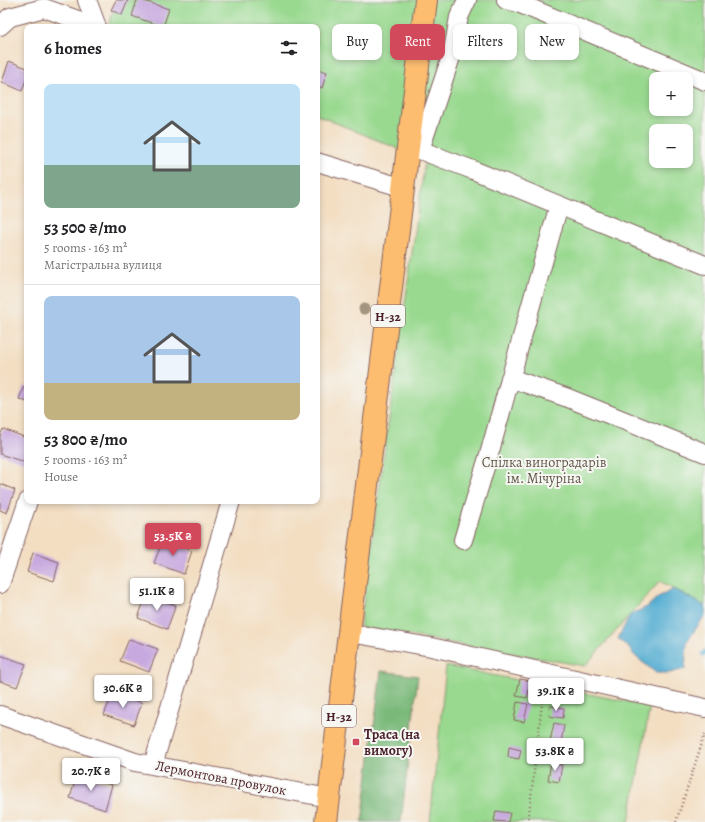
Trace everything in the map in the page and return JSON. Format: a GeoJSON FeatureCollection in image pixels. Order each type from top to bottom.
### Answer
{"type":"FeatureCollection","features":[{"type":"Feature","properties":{"kind":"main road","name":"Н-32"},"geometry":{"type":"LineString","coordinates":[[326,822],[404,188],[414,148],[426,0]]}},
{"type":"Feature","properties":{"kind":"street"},"geometry":{"type":"LineString","coordinates":[[87,0],[96,24]]}},
{"type":"Feature","properties":{"kind":"street"},"geometry":{"type":"LineString","coordinates":[[467,0],[459,17],[452,51],[414,148],[705,265]]}},
{"type":"Feature","properties":{"kind":"street"},"geometry":{"type":"LineString","coordinates":[[506,0],[705,81]]}},
{"type":"Feature","properties":{"kind":"street"},"geometry":{"type":"LineString","coordinates":[[0,26],[10,17],[44,8],[75,20],[79,24]]}},
{"type":"Feature","properties":{"kind":"street"},"geometry":{"type":"LineString","coordinates":[[320,163],[404,188]]}},
{"type":"Feature","properties":{"kind":"street"},"geometry":{"type":"LineString","coordinates":[[463,540],[558,205]]}},
{"type":"Feature","properties":{"kind":"street"},"geometry":{"type":"LineString","coordinates":[[510,378],[568,398],[705,453]]}},
{"type":"Feature","properties":{"kind":"street"},"geometry":{"type":"LineString","coordinates":[[0,584],[27,504]]}},
{"type":"Feature","properties":{"kind":"street"},"geometry":{"type":"LineString","coordinates":[[153,765],[230,504]]}},
{"type":"Feature","properties":{"kind":"street"},"geometry":{"type":"LineString","coordinates":[[350,633],[431,647],[705,708]]}},
{"type":"Feature","properties":{"kind":"street","name":"Лермонтова провулок"},"geometry":{"type":"LineString","coordinates":[[0,715],[135,762],[329,798]]}},
{"type":"Feature","properties":{"kind":"path"},"geometry":{"type":"LineString","coordinates":[[528,822],[546,672]]}},
{"type":"Feature","properties":{"kind":"path"},"geometry":{"type":"LineString","coordinates":[[676,822],[705,734]]}},
{"type":"Feature","properties":{"kind":"green space","name":"Спілка виноградарів ім. Мічуріна"},"geometry":{"type":"Polygon","coordinates":[[[117,0],[705,0],[705,606],[660,581],[585,666],[360,627],[425,160],[320,116],[320,24],[109,24],[117,0]]]}},
{"type":"Feature","properties":{"kind":"green space"},"geometry":{"type":"Polygon","coordinates":[[[446,666],[650,706],[629,822],[430,822],[446,666]]]}},
{"type":"Feature","properties":{"kind":"green space"},"geometry":{"type":"Polygon","coordinates":[[[381,671],[418,676],[401,822],[362,822],[381,671]]]}},
{"type":"Feature","properties":{"kind":"water"},"geometry":{"type":"Polygon","coordinates":[[[674,589],[705,606],[705,615],[687,642],[685,669],[670,673],[656,673],[635,656],[627,646],[618,639],[630,615],[647,607],[658,597],[674,589]]]}},
{"type":"Feature","properties":{"kind":"building"},"geometry":{"type":"Polygon","coordinates":[[[116,0],[128,0],[122,15],[111,10],[116,0]]]}},
{"type":"Feature","properties":{"kind":"building"},"geometry":{"type":"Polygon","coordinates":[[[137,0],[169,9],[164,24],[155,24],[132,16],[137,0]]]}},
{"type":"Feature","properties":{"kind":"building"},"geometry":{"type":"Polygon","coordinates":[[[9,61],[24,67],[24,85],[22,91],[2,82],[9,61]]]}},
{"type":"Feature","properties":{"kind":"building"},"geometry":{"type":"Polygon","coordinates":[[[320,70],[327,72],[322,88],[320,87],[320,70]]]}},
{"type":"Feature","properties":{"kind":"building"},"geometry":{"type":"Polygon","coordinates":[[[24,386],[24,401],[19,399],[24,386]]]}},
{"type":"Feature","properties":{"kind":"building"},"geometry":{"type":"Polygon","coordinates":[[[3,429],[24,437],[24,462],[0,454],[0,436],[3,429]]]}},
{"type":"Feature","properties":{"kind":"building"},"geometry":{"type":"Polygon","coordinates":[[[0,484],[15,490],[7,513],[0,510],[0,484]]]}},
{"type":"Feature","properties":{"kind":"building"},"geometry":{"type":"Polygon","coordinates":[[[163,540],[192,551],[184,574],[154,563],[163,540]]]}},
{"type":"Feature","properties":{"kind":"building"},"geometry":{"type":"Polygon","coordinates":[[[33,553],[59,562],[54,581],[27,572],[33,553]]]}},
{"type":"Feature","properties":{"kind":"building"},"geometry":{"type":"Polygon","coordinates":[[[146,595],[176,605],[167,629],[138,618],[146,595]]]}},
{"type":"Feature","properties":{"kind":"building"},"geometry":{"type":"Polygon","coordinates":[[[129,639],[158,649],[149,672],[120,661],[129,639]]]}},
{"type":"Feature","properties":{"kind":"building"},"geometry":{"type":"Polygon","coordinates":[[[0,655],[26,664],[17,687],[0,681],[0,655]]]}},
{"type":"Feature","properties":{"kind":"building"},"geometry":{"type":"Polygon","coordinates":[[[520,679],[531,681],[527,698],[516,696],[520,679]]]}},
{"type":"Feature","properties":{"kind":"building"},"geometry":{"type":"Polygon","coordinates":[[[113,692],[142,703],[134,725],[104,715],[113,692]]]}},
{"type":"Feature","properties":{"kind":"building"},"geometry":{"type":"Polygon","coordinates":[[[517,702],[528,704],[524,722],[514,720],[517,702]]]}},
{"type":"Feature","properties":{"kind":"building"},"geometry":{"type":"Polygon","coordinates":[[[550,706],[564,708],[563,718],[549,716],[550,706]]]}},
{"type":"Feature","properties":{"kind":"building"},"geometry":{"type":"Polygon","coordinates":[[[554,723],[564,725],[561,743],[550,741],[554,723]]]}},
{"type":"Feature","properties":{"kind":"building"},"geometry":{"type":"Polygon","coordinates":[[[509,747],[521,750],[519,759],[508,757],[509,747]]]}},
{"type":"Feature","properties":{"kind":"building"},"geometry":{"type":"Polygon","coordinates":[[[551,762],[562,765],[559,782],[548,780],[551,762]]]}},
{"type":"Feature","properties":{"kind":"building"},"geometry":{"type":"Polygon","coordinates":[[[77,774],[112,785],[105,810],[70,798],[77,774]]]}},
{"type":"Feature","properties":{"kind":"building"},"geometry":{"type":"Polygon","coordinates":[[[496,811],[510,813],[508,822],[494,821],[496,811]]]}},
{"type":"Feature","properties":{"kind":"place","name":"Траса (на вимогу)"},"geometry":{"type":"Point","coordinates":[356,742]}}]}
